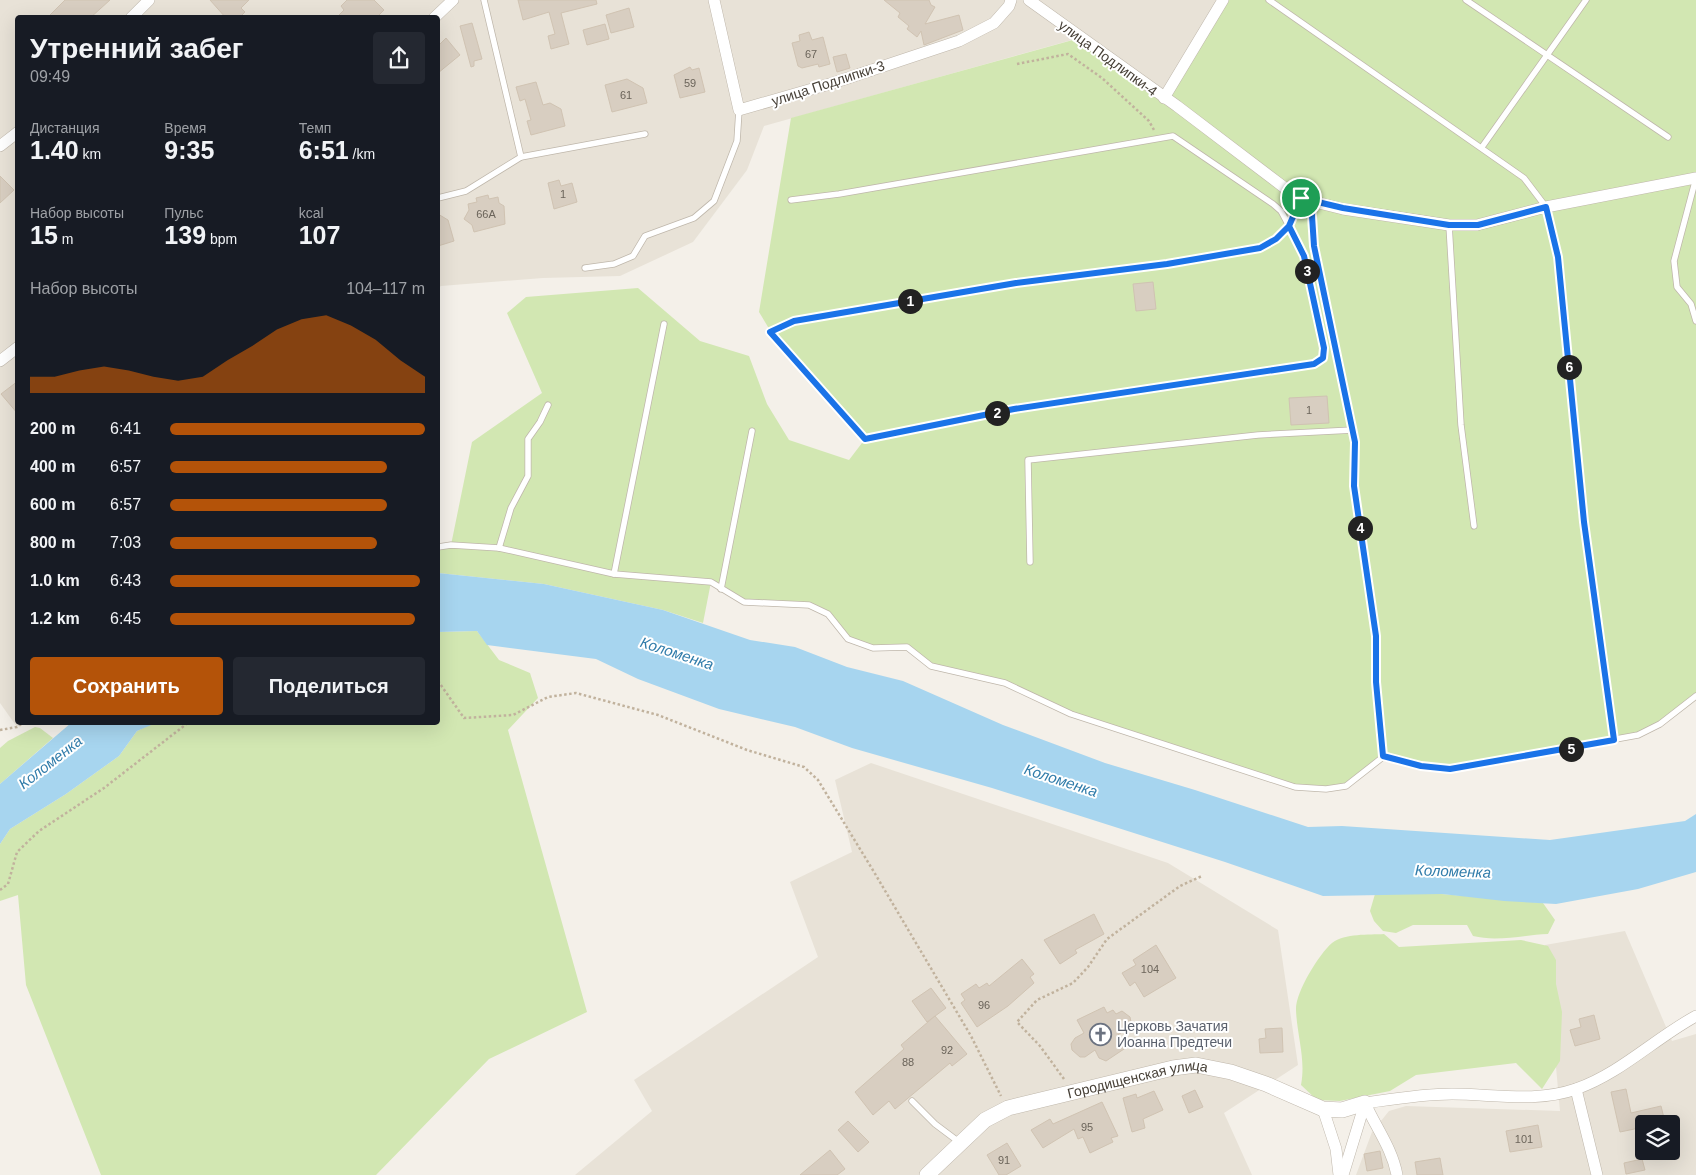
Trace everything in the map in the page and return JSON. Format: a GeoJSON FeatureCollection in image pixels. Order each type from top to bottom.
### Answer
{"type":"FeatureCollection","features":[{"type":"Feature","properties":{"kind":"street"},"geometry":{"type":"LineString","coordinates":[[135,15],[148,0]]}},
{"type":"Feature","properties":{"kind":"street"},"geometry":{"type":"LineString","coordinates":[[437,15],[453,0]]}},
{"type":"Feature","properties":{"kind":"street"},"geometry":{"type":"LineString","coordinates":[[714,0],[738,110]]}},
{"type":"Feature","properties":{"kind":"street","name":"улица Подлипки-3"},"geometry":{"type":"LineString","coordinates":[[738,110],[833,83],[959,41],[994,23],[1009,6],[1011,0]]}},
{"type":"Feature","properties":{"kind":"street","name":"улица Подлипки-4"},"geometry":{"type":"LineString","coordinates":[[1029,0],[1306,200]]}},
{"type":"Feature","properties":{"kind":"street"},"geometry":{"type":"LineString","coordinates":[[1164,98],[1223,0]]}},
{"type":"Feature","properties":{"kind":"street"},"geometry":{"type":"LineString","coordinates":[[0,146],[15,138]]}},
{"type":"Feature","properties":{"kind":"street"},"geometry":{"type":"LineString","coordinates":[[1306,200],[1449,225],[1478,225],[1546,207],[1696,178]]}},
{"type":"Feature","properties":{"kind":"street"},"geometry":{"type":"LineString","coordinates":[[0,361],[15,349]]}},
{"type":"Feature","properties":{"kind":"street"},"geometry":{"type":"LineString","coordinates":[[1365,1103],[1450,1094],[1525,1098],[1554,1095],[1576,1089],[1602,1078],[1629,1062],[1660,1038],[1696,1016]]}},
{"type":"Feature","properties":{"kind":"street","name":"Городищенская улица"},"geometry":{"type":"LineString","coordinates":[[927,1175],[986,1120],[1008,1108],[1174,1068],[1196,1065],[1231,1072],[1266,1084],[1323,1109],[1342,1110],[1365,1103]]}},
{"type":"Feature","properties":{"kind":"street"},"geometry":{"type":"LineString","coordinates":[[1576,1089],[1596,1175]]}},
{"type":"Feature","properties":{"kind":"street"},"geometry":{"type":"LineString","coordinates":[[1343,1175],[1365,1103]]}},
{"type":"Feature","properties":{"kind":"street"},"geometry":{"type":"LineString","coordinates":[[1365,1103],[1373,1122],[1388,1143],[1397,1175]]}},
{"type":"Feature","properties":{"kind":"street"},"geometry":{"type":"LineString","coordinates":[[1323,1109],[1336,1149],[1339,1175]]}},
{"type":"Feature","properties":{"kind":"lane"},"geometry":{"type":"LineString","coordinates":[[484,0],[521,157]]}},
{"type":"Feature","properties":{"kind":"lane"},"geometry":{"type":"LineString","coordinates":[[1269,0],[1524,178],[1546,207],[1558,257],[1584,522],[1614,740]]}},
{"type":"Feature","properties":{"kind":"lane"},"geometry":{"type":"LineString","coordinates":[[1466,0],[1668,137]]}},
{"type":"Feature","properties":{"kind":"lane"},"geometry":{"type":"LineString","coordinates":[[1482,147],[1586,0]]}},
{"type":"Feature","properties":{"kind":"lane"},"geometry":{"type":"LineString","coordinates":[[585,268],[614,264],[633,256],[645,236],[694,218],[714,202],[738,141],[738,110]]}},
{"type":"Feature","properties":{"kind":"lane"},"geometry":{"type":"LineString","coordinates":[[0,134],[15,137]]}},
{"type":"Feature","properties":{"kind":"lane"},"geometry":{"type":"LineString","coordinates":[[440,198],[466,191],[521,157],[645,134]]}},
{"type":"Feature","properties":{"kind":"lane"},"geometry":{"type":"LineString","coordinates":[[791,200],[839,194],[1172,136],[1281,211],[1289,226],[1304,256],[1324,348],[1323,358],[1314,364],[1014,409],[865,439],[770,332],[803,319],[1016,283],[1167,264],[1260,248],[1276,239],[1289,226],[1306,200]]}},
{"type":"Feature","properties":{"kind":"lane"},"geometry":{"type":"LineString","coordinates":[[1696,178],[1674,261],[1677,287],[1691,304],[1696,321]]}},
{"type":"Feature","properties":{"kind":"lane"},"geometry":{"type":"LineString","coordinates":[[1306,200],[1355,442],[1354,486],[1376,636],[1376,682],[1383,756]]}},
{"type":"Feature","properties":{"kind":"lane"},"geometry":{"type":"LineString","coordinates":[[1449,225],[1460,425],[1474,526]]}},
{"type":"Feature","properties":{"kind":"lane"},"geometry":{"type":"LineString","coordinates":[[614,574],[664,324]]}},
{"type":"Feature","properties":{"kind":"lane"},"geometry":{"type":"LineString","coordinates":[[499,548],[511,508],[528,476],[528,439],[540,422],[548,405]]}},
{"type":"Feature","properties":{"kind":"lane"},"geometry":{"type":"LineString","coordinates":[[720,589],[752,430]]}},
{"type":"Feature","properties":{"kind":"lane"},"geometry":{"type":"LineString","coordinates":[[1030,562],[1028,460],[1258,436],[1353,430]]}},
{"type":"Feature","properties":{"kind":"lane"},"geometry":{"type":"LineString","coordinates":[[440,547],[451,545],[499,548],[614,574],[711,582],[744,602],[809,605],[828,614],[848,639],[873,648],[906,647],[931,666],[1005,683],[1071,714],[1295,787],[1326,789],[1346,786],[1383,756]]}},
{"type":"Feature","properties":{"kind":"lane"},"geometry":{"type":"LineString","coordinates":[[1383,756],[1421,766],[1450,769],[1614,740],[1638,735],[1660,724],[1696,696]]}},
{"type":"Feature","properties":{"kind":"lane"},"geometry":{"type":"LineString","coordinates":[[912,1101],[935,1124],[961,1143]]}},
{"type":"Feature","properties":{"kind":"path"},"geometry":{"type":"LineString","coordinates":[[1017,64],[1068,54],[1102,78],[1149,121],[1158,138]]}},
{"type":"Feature","properties":{"kind":"path"},"geometry":{"type":"LineString","coordinates":[[440,684],[464,718],[513,715],[548,697],[576,693],[658,715],[747,750],[804,767],[818,780],[874,872],[971,1036],[1008,1108]]}},
{"type":"Feature","properties":{"kind":"path"},"geometry":{"type":"LineString","coordinates":[[0,730],[20,725]]}},
{"type":"Feature","properties":{"kind":"path"},"geometry":{"type":"LineString","coordinates":[[0,890],[8,884],[17,852],[39,831],[104,788],[185,725]]}},
{"type":"Feature","properties":{"kind":"path"},"geometry":{"type":"LineString","coordinates":[[1074,1092],[1040,1046],[1017,1022],[1037,1000],[1073,983],[1088,967],[1107,939],[1180,886],[1202,876]]}},
{"type":"Feature","properties":{"kind":"shaded area"},"geometry":{"type":"Polygon","coordinates":[[[0,0],[1223,0],[1164,98],[1079,38],[764,126],[747,170],[693,242],[620,276],[543,278],[440,287],[440,15],[15,15],[15,724],[0,703],[0,0]]]}},
{"type":"Feature","properties":{"kind":"shaded area"},"geometry":{"type":"Polygon","coordinates":[[[871,763],[1168,863],[1278,930],[1298,1065],[1224,1113],[1252,1175],[575,1175],[652,1111],[634,1080],[818,957],[790,882],[852,852],[835,780],[871,763]]]}},
{"type":"Feature","properties":{"kind":"shaded area"},"geometry":{"type":"Polygon","coordinates":[[[1625,931],[1672,1041],[1696,1034],[1696,1175],[1356,1175],[1372,1132],[1389,1111],[1406,1106],[1560,1111],[1545,945],[1625,931]]]}},
{"type":"Feature","properties":{"kind":"green space"},"geometry":{"type":"Polygon","coordinates":[[[1223,0],[1696,0],[1696,696],[1660,724],[1638,735],[1450,769],[1383,757],[1346,786],[1295,787],[1071,714],[1005,683],[931,666],[907,647],[873,648],[848,639],[828,614],[809,605],[744,602],[711,582],[703,623],[663,610],[544,584],[440,573],[440,547],[451,545],[472,442],[542,393],[507,313],[526,297],[638,288],[700,341],[749,356],[767,404],[789,440],[849,460],[865,439],[771,332],[759,312],[791,118],[1080,38],[1164,98],[1223,0]]]}},
{"type":"Feature","properties":{"kind":"green space"},"geometry":{"type":"Polygon","coordinates":[[[477,631],[499,660],[530,673],[538,698],[508,730],[587,1012],[489,1059],[376,1175],[101,1175],[26,985],[18,895],[0,901],[0,844],[10,829],[66,794],[119,756],[137,731],[150,725],[440,725],[440,632],[477,631]]]}},
{"type":"Feature","properties":{"kind":"green space"},"geometry":{"type":"Polygon","coordinates":[[[35,727],[40,728],[53,738],[0,784],[0,748],[8,741],[35,727]]]}},
{"type":"Feature","properties":{"kind":"green space"},"geometry":{"type":"Polygon","coordinates":[[[1375,894],[1442,894],[1543,903],[1555,920],[1548,934],[1510,938],[1482,938],[1473,936],[1467,925],[1413,925],[1396,933],[1383,931],[1374,921],[1370,911],[1375,894]]]}},
{"type":"Feature","properties":{"kind":"green space"},"geometry":{"type":"Polygon","coordinates":[[[1384,934],[1399,947],[1521,940],[1548,946],[1556,960],[1556,984],[1562,1012],[1560,1061],[1542,1089],[1516,1063],[1416,1075],[1390,1091],[1340,1101],[1317,1100],[1301,1085],[1302,1057],[1296,1010],[1299,994],[1309,974],[1327,948],[1337,940],[1357,935],[1384,934]]]}},
{"type":"Feature","properties":{"kind":"water","name":"Коломенка"},"geometry":{"type":"Polygon","coordinates":[[[440,573],[544,584],[663,610],[750,640],[795,647],[847,667],[903,681],[1003,725],[1105,763],[1308,827],[1342,826],[1550,840],[1685,821],[1696,814],[1696,872],[1638,889],[1556,904],[1504,901],[1442,894],[1323,896],[1225,862],[992,788],[852,748],[795,727],[719,709],[638,679],[596,659],[487,645],[477,631],[440,632],[440,573]]]}},
{"type":"Feature","properties":{"kind":"water","name":"Коломенка"},"geometry":{"type":"Polygon","coordinates":[[[69,725],[151,725],[137,731],[119,756],[66,794],[10,829],[0,844],[0,784],[69,725]]]}},
{"type":"Feature","properties":{"kind":"building"},"geometry":{"type":"Polygon","coordinates":[[[65,0],[110,0],[93,15],[50,15],[65,0]]]}},
{"type":"Feature","properties":{"kind":"building"},"geometry":{"type":"Polygon","coordinates":[[[210,0],[249,0],[241,8],[245,12],[242,15],[223,15],[210,0]]]}},
{"type":"Feature","properties":{"kind":"building"},"geometry":{"type":"Polygon","coordinates":[[[347,0],[374,0],[384,10],[379,15],[339,15],[344,10],[341,6],[347,0]]]}},
{"type":"Feature","properties":{"kind":"building"},"geometry":{"type":"Polygon","coordinates":[[[518,0],[596,0],[597,4],[561,13],[569,44],[551,49],[548,36],[555,34],[549,12],[523,20],[518,0]]]}},
{"type":"Feature","properties":{"kind":"building"},"geometry":{"type":"Polygon","coordinates":[[[884,0],[929,0],[931,5],[935,7],[925,24],[959,15],[963,30],[924,45],[921,31],[917,37],[907,29],[909,26],[898,17],[900,13],[884,0]]]}},
{"type":"Feature","properties":{"kind":"building"},"geometry":{"type":"Polygon","coordinates":[[[629,8],[634,27],[611,33],[606,15],[629,8]]]}},
{"type":"Feature","properties":{"kind":"building"},"geometry":{"type":"Polygon","coordinates":[[[472,23],[482,59],[474,61],[474,66],[471,67],[460,26],[472,23]]]}},
{"type":"Feature","properties":{"kind":"building"},"geometry":{"type":"Polygon","coordinates":[[[605,24],[609,39],[587,45],[583,30],[605,24]]]}},
{"type":"Feature","properties":{"kind":"building"},"geometry":{"type":"Polygon","coordinates":[[[809,32],[812,40],[823,37],[830,64],[819,67],[818,64],[802,68],[798,66],[792,43],[800,41],[799,35],[809,32]]]}},
{"type":"Feature","properties":{"kind":"building"},"geometry":{"type":"Polygon","coordinates":[[[446,38],[460,55],[440,71],[440,44],[446,38]]]}},
{"type":"Feature","properties":{"kind":"building"},"geometry":{"type":"Polygon","coordinates":[[[846,54],[850,68],[837,72],[833,57],[846,54]]]}},
{"type":"Feature","properties":{"kind":"building"},"geometry":{"type":"Polygon","coordinates":[[[690,67],[692,70],[699,68],[705,92],[680,98],[674,75],[690,67]]]}},
{"type":"Feature","properties":{"kind":"building"},"geometry":{"type":"Polygon","coordinates":[[[627,79],[643,88],[647,103],[612,112],[605,85],[627,79]]]}},
{"type":"Feature","properties":{"kind":"building"},"geometry":{"type":"Polygon","coordinates":[[[536,82],[543,105],[550,103],[561,109],[565,126],[531,135],[527,121],[531,120],[525,99],[520,101],[516,87],[536,82]]]}},
{"type":"Feature","properties":{"kind":"building"},"geometry":{"type":"Polygon","coordinates":[[[0,176],[14,190],[0,203],[0,176]]]}},
{"type":"Feature","properties":{"kind":"building"},"geometry":{"type":"Polygon","coordinates":[[[559,180],[561,186],[572,183],[577,202],[554,209],[548,183],[559,180]]]}},
{"type":"Feature","properties":{"kind":"building"},"geometry":{"type":"Polygon","coordinates":[[[488,195],[489,199],[498,197],[499,203],[504,206],[505,224],[474,232],[472,225],[464,219],[469,210],[468,204],[477,202],[476,198],[488,195]]]}},
{"type":"Feature","properties":{"kind":"building"},"geometry":{"type":"Polygon","coordinates":[[[440,215],[448,220],[454,241],[440,245],[440,215]]]}},
{"type":"Feature","properties":{"kind":"building"},"geometry":{"type":"Polygon","coordinates":[[[1153,282],[1156,309],[1136,311],[1133,284],[1153,282]]]}},
{"type":"Feature","properties":{"kind":"building"},"geometry":{"type":"Polygon","coordinates":[[[15,383],[15,410],[1,394],[15,383]]]}},
{"type":"Feature","properties":{"kind":"building"},"geometry":{"type":"Polygon","coordinates":[[[1327,396],[1329,423],[1291,425],[1289,398],[1327,396]]]}},
{"type":"Feature","properties":{"kind":"building"},"geometry":{"type":"Polygon","coordinates":[[[1094,914],[1104,934],[1075,950],[1077,953],[1060,964],[1044,940],[1094,914]]]}},
{"type":"Feature","properties":{"kind":"building"},"geometry":{"type":"Polygon","coordinates":[[[1156,945],[1176,978],[1144,997],[1135,982],[1130,986],[1122,973],[1136,965],[1133,960],[1156,945]]]}},
{"type":"Feature","properties":{"kind":"building"},"geometry":{"type":"Polygon","coordinates":[[[1022,959],[1034,974],[1030,977],[1034,983],[1008,1006],[977,1027],[961,1003],[965,1000],[961,994],[976,984],[979,988],[987,983],[989,986],[1022,959]]]}},
{"type":"Feature","properties":{"kind":"building"},"geometry":{"type":"Polygon","coordinates":[[[931,988],[946,1008],[927,1022],[912,1001],[931,988]]]}},
{"type":"Feature","properties":{"kind":"building","name":"Церковь Зачатия Иоанна Предтечи"},"geometry":{"type":"Polygon","coordinates":[[[1104,1007],[1107,1013],[1113,1010],[1116,1014],[1122,1011],[1130,1017],[1131,1022],[1127,1028],[1118,1035],[1127,1047],[1106,1061],[1099,1058],[1095,1050],[1085,1057],[1080,1057],[1072,1050],[1071,1044],[1075,1038],[1084,1033],[1077,1020],[1104,1007]]]}},
{"type":"Feature","properties":{"kind":"building"},"geometry":{"type":"Polygon","coordinates":[[[1594,1015],[1600,1039],[1575,1046],[1570,1030],[1581,1027],[1579,1019],[1594,1015]]]}},
{"type":"Feature","properties":{"kind":"building"},"geometry":{"type":"Polygon","coordinates":[[[935,1016],[967,1054],[952,1066],[950,1063],[895,1109],[889,1101],[873,1115],[855,1092],[904,1049],[901,1045],[935,1016]]]}},
{"type":"Feature","properties":{"kind":"building"},"geometry":{"type":"Polygon","coordinates":[[[1282,1028],[1283,1052],[1260,1053],[1259,1039],[1266,1038],[1265,1029],[1282,1028]]]}},
{"type":"Feature","properties":{"kind":"building"},"geometry":{"type":"Polygon","coordinates":[[[1626,1089],[1631,1113],[1661,1106],[1663,1115],[1635,1115],[1635,1129],[1620,1132],[1611,1092],[1626,1089]]]}},
{"type":"Feature","properties":{"kind":"building"},"geometry":{"type":"Polygon","coordinates":[[[1195,1090],[1203,1107],[1189,1113],[1182,1096],[1195,1090]]]}},
{"type":"Feature","properties":{"kind":"building"},"geometry":{"type":"Polygon","coordinates":[[[1154,1091],[1163,1110],[1143,1119],[1145,1128],[1132,1132],[1123,1098],[1136,1094],[1137,1098],[1154,1091]]]}},
{"type":"Feature","properties":{"kind":"building"},"geometry":{"type":"Polygon","coordinates":[[[1102,1102],[1118,1136],[1111,1138],[1113,1142],[1090,1153],[1083,1137],[1078,1139],[1074,1129],[1043,1148],[1031,1130],[1050,1119],[1053,1124],[1102,1102]]]}},
{"type":"Feature","properties":{"kind":"building"},"geometry":{"type":"Polygon","coordinates":[[[848,1121],[869,1142],[858,1152],[838,1130],[848,1121]]]}},
{"type":"Feature","properties":{"kind":"building"},"geometry":{"type":"Polygon","coordinates":[[[1538,1125],[1542,1147],[1510,1152],[1506,1131],[1538,1125]]]}},
{"type":"Feature","properties":{"kind":"building"},"geometry":{"type":"Polygon","coordinates":[[[1007,1143],[1021,1166],[1006,1175],[999,1175],[987,1155],[1007,1143]]]}},
{"type":"Feature","properties":{"kind":"building"},"geometry":{"type":"Polygon","coordinates":[[[830,1150],[845,1169],[837,1175],[800,1175],[830,1150]]]}},
{"type":"Feature","properties":{"kind":"building"},"geometry":{"type":"Polygon","coordinates":[[[1380,1151],[1383,1168],[1367,1171],[1364,1154],[1380,1151]]]}},
{"type":"Feature","properties":{"kind":"building"},"geometry":{"type":"Polygon","coordinates":[[[1440,1158],[1443,1175],[1417,1175],[1415,1162],[1440,1158]]]}},
{"type":"Feature","properties":{"kind":"building"},"geometry":{"type":"Polygon","coordinates":[[[1642,1160],[1645,1170],[1626,1174],[1624,1163],[1642,1160]]]}},
{"type":"Feature","properties":{"kind":"place","name":"Церковь Зачатия Иоанна Предтечи"},"geometry":{"type":"Point","coordinates":[1101,1034]}},
{"type":"Feature","properties":{"kind":"route"},"geometry":{"type":"LineString","coordinates":[[1301,198],[1289,226],[1276,239],[1260,248],[1167,264],[1016,283],[794,321],[770,332],[865,439],[1014,409],[1314,364],[1323,358],[1324,348],[1304,256],[1289,226],[1296,212],[1301,198],[1311,201],[1314,246],[1342,371],[1355,442],[1354,486],[1376,636],[1376,682],[1383,756],[1421,766],[1450,769],[1614,740],[1584,522],[1558,257],[1546,207],[1478,225],[1449,225],[1343,208],[1301,198]]}}]}
